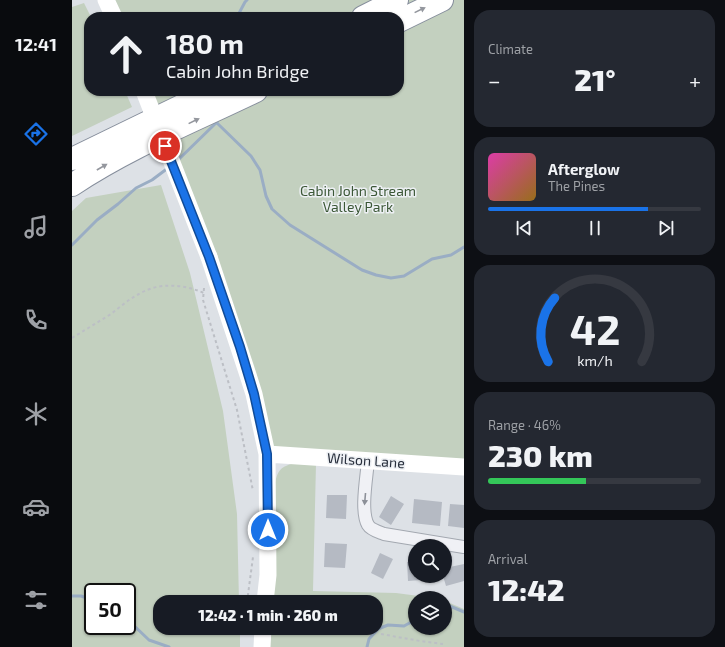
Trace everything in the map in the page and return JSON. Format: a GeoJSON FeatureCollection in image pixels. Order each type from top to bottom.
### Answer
{"type":"FeatureCollection","features":[{"type":"Feature","properties":{"kind":"highway"},"geometry":{"type":"LineString","coordinates":[[373,12],[397,0]]}},
{"type":"Feature","properties":{"kind":"highway"},"geometry":{"type":"LineString","coordinates":[[404,19],[442,0]]}},
{"type":"Feature","properties":{"kind":"highway"},"geometry":{"type":"LineString","coordinates":[[72,185],[106,164],[129,142],[204,96]]}},
{"type":"Feature","properties":{"kind":"highway"},"geometry":{"type":"LineString","coordinates":[[72,160],[129,142],[243,96]]}},
{"type":"Feature","properties":{"kind":"main road"},"geometry":{"type":"LineString","coordinates":[[106,0],[112,12]]}},
{"type":"Feature","properties":{"kind":"main road"},"geometry":{"type":"LineString","coordinates":[[146,96],[209,257],[254,394],[267,454],[268,575],[266,595]]}},
{"type":"Feature","properties":{"kind":"main road","name":"Wilson Lane"},"geometry":{"type":"LineString","coordinates":[[267,454],[464,467]]}},
{"type":"Feature","properties":{"kind":"main road"},"geometry":{"type":"LineString","coordinates":[[262,647],[263,635]]}},
{"type":"Feature","properties":{"kind":"street"},"geometry":{"type":"LineString","coordinates":[[368,460],[364,508],[368,525],[384,534],[464,547]]}},
{"type":"Feature","properties":{"kind":"path"},"geometry":{"type":"LineString","coordinates":[[72,338],[111,314],[138,294],[153,287],[174,285],[204,292]]}},
{"type":"Feature","properties":{"kind":"path"},"geometry":{"type":"LineString","coordinates":[[204,286],[203,300],[237,410],[253,492]]}},
{"type":"Feature","properties":{"kind":"path"},"geometry":{"type":"LineString","coordinates":[[248,595],[254,550]]}},
{"type":"Feature","properties":{"kind":"path"},"geometry":{"type":"LineString","coordinates":[[383,634],[443,644]]}},
{"type":"Feature","properties":{"kind":"green space","name":"Cabin John Stream Valley Park"},"geometry":{"type":"Polygon","coordinates":[[[106,0],[464,0],[464,467],[267,454],[146,96],[404,96],[404,12],[112,12],[106,0]]]}},
{"type":"Feature","properties":{"kind":"green space"},"geometry":{"type":"Polygon","coordinates":[[[84,3],[88,12],[84,12],[84,96],[127,96],[132,107],[72,136],[72,7],[84,3]]]}},
{"type":"Feature","properties":{"kind":"green space"},"geometry":{"type":"Polygon","coordinates":[[[161,185],[190,273],[223,411],[237,514],[239,595],[153,595],[153,635],[240,635],[240,647],[72,647],[72,211],[86,198],[161,185]]]}},
{"type":"Feature","properties":{"kind":"green space"},"geometry":{"type":"Polygon","coordinates":[[[294,463],[316,464],[313,591],[408,595],[408,635],[452,635],[452,604],[464,609],[464,647],[269,647],[270,635],[383,635],[383,595],[271,595],[274,487],[280,471],[294,463]]]}},
{"type":"Feature","properties":{"kind":"building"},"geometry":{"type":"Polygon","coordinates":[[[327,495],[347,495],[346,519],[326,518],[327,495]]]}},
{"type":"Feature","properties":{"kind":"building"},"geometry":{"type":"Polygon","coordinates":[[[391,496],[404,504],[391,525],[379,517],[391,496]]]}},
{"type":"Feature","properties":{"kind":"building"},"geometry":{"type":"Polygon","coordinates":[[[414,499],[442,502],[440,526],[412,523],[414,499]]]}},
{"type":"Feature","properties":{"kind":"building"},"geometry":{"type":"Polygon","coordinates":[[[450,504],[464,505],[464,528],[448,526],[450,504]]]}},
{"type":"Feature","properties":{"kind":"building"},"geometry":{"type":"Polygon","coordinates":[[[325,543],[347,544],[345,568],[324,567],[325,543]]]}},
{"type":"Feature","properties":{"kind":"building"},"geometry":{"type":"Polygon","coordinates":[[[380,553],[393,559],[383,579],[371,573],[380,553]]]}},
{"type":"Feature","properties":{"kind":"building"},"geometry":{"type":"Polygon","coordinates":[[[464,564],[464,581],[446,586],[445,583],[452,583],[452,567],[464,564]]]}},
{"type":"Feature","properties":{"kind":"waterway"},"geometry":{"type":"LineString","coordinates":[[240,12],[247,0]]}},
{"type":"Feature","properties":{"kind":"waterway"},"geometry":{"type":"LineString","coordinates":[[177,161],[217,122]]}},
{"type":"Feature","properties":{"kind":"waterway"},"geometry":{"type":"LineString","coordinates":[[217,123],[251,156],[260,170],[266,196],[272,209],[290,225],[362,270],[391,278],[404,276],[432,259],[451,255],[464,247]]}},
{"type":"Feature","properties":{"kind":"waterway"},"geometry":{"type":"LineString","coordinates":[[72,245],[97,220],[136,188],[152,180],[168,168]]}},
{"type":"Feature","properties":{"kind":"waterway"},"geometry":{"type":"LineString","coordinates":[[72,596],[84,597]]}},
{"type":"Feature","properties":{"kind":"waterway"},"geometry":{"type":"LineString","coordinates":[[452,607],[464,612]]}},
{"type":"Feature","properties":{"kind":"waterway"},"geometry":{"type":"LineString","coordinates":[[367,647],[369,639],[378,629],[388,625],[404,626],[408,624]]}},
{"type":"Feature","properties":{"kind":"waterway"},"geometry":{"type":"LineString","coordinates":[[136,628],[149,640],[169,647]]}},
{"type":"Feature","properties":{"kind":"route"},"geometry":{"type":"LineString","coordinates":[[165,146],[209,257],[240,347],[254,394],[267,454],[268,530]]}}]}
